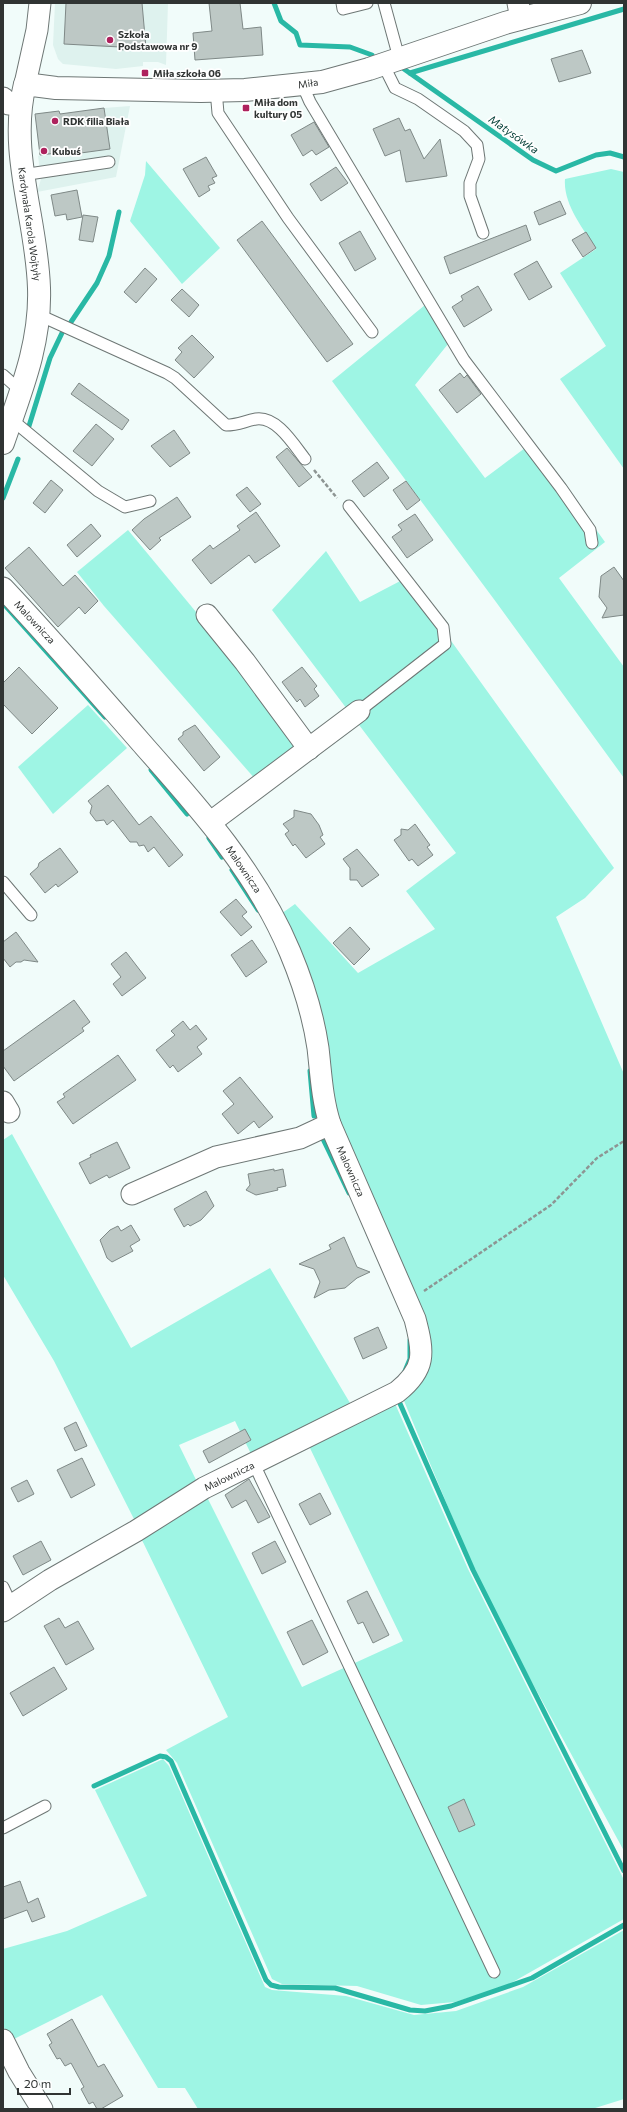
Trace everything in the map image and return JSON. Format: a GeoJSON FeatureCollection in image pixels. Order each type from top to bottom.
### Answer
{"type":"FeatureCollection","features":[{"type":"Feature","properties":{"kind":"street","name":"Kardynała Karola Wojtyły"},"geometry":{"type":"LineString","coordinates":[[3,443],[33,353],[39,314],[36,263],[12,101],[25,84],[35,42],[40,3]]}},
{"type":"Feature","properties":{"kind":"street","name":"Miła"},"geometry":{"type":"LineString","coordinates":[[25,84],[64,88],[216,90],[322,82],[391,61],[519,11],[580,3]]}},
{"type":"Feature","properties":{"kind":"street","name":"Malownicza"},"geometry":{"type":"LineString","coordinates":[[3,588],[57,645],[211,822],[261,894],[290,951],[307,996],[314,1023],[324,1104],[330,1124],[408,1302],[420,1338],[419,1365],[415,1377],[397,1392],[204,1488],[136,1531],[6,1601]]}},
{"type":"Feature","properties":{"kind":"street"},"geometry":{"type":"LineString","coordinates":[[207,616],[245,662],[309,749]]}},
{"type":"Feature","properties":{"kind":"street"},"geometry":{"type":"LineString","coordinates":[[211,822],[358,711]]}},
{"type":"Feature","properties":{"kind":"street"},"geometry":{"type":"LineString","coordinates":[[132,1194],[216,1157],[300,1138],[330,1124]]}},
{"type":"Feature","properties":{"kind":"street"},"geometry":{"type":"LineString","coordinates":[[3,2040],[19,2072],[42,2109]]}},
{"type":"Feature","properties":{"kind":"lane"},"geometry":{"type":"LineString","coordinates":[[342,3],[343,9],[367,3]]}},
{"type":"Feature","properties":{"kind":"lane"},"geometry":{"type":"LineString","coordinates":[[384,3],[395,88],[418,99],[464,131],[477,145],[479,159],[470,183],[470,196],[483,233]]}},
{"type":"Feature","properties":{"kind":"lane"},"geometry":{"type":"LineString","coordinates":[[302,84],[310,102],[464,360],[561,488],[590,530],[592,543]]}},
{"type":"Feature","properties":{"kind":"lane"},"geometry":{"type":"LineString","coordinates":[[216,90],[218,113],[288,218],[372,332]]}},
{"type":"Feature","properties":{"kind":"lane"},"geometry":{"type":"LineString","coordinates":[[22,175],[109,162]]}},
{"type":"Feature","properties":{"kind":"lane"},"geometry":{"type":"LineString","coordinates":[[39,314],[167,373],[175,378],[226,425],[239,425],[257,419],[272,423],[284,433],[305,459]]}},
{"type":"Feature","properties":{"kind":"lane"},"geometry":{"type":"LineString","coordinates":[[3,375],[21,391]]}},
{"type":"Feature","properties":{"kind":"lane"},"geometry":{"type":"LineString","coordinates":[[11,419],[98,492],[125,507],[150,501]]}},
{"type":"Feature","properties":{"kind":"lane"},"geometry":{"type":"LineString","coordinates":[[349,506],[443,627],[445,644],[358,711]]}},
{"type":"Feature","properties":{"kind":"lane"},"geometry":{"type":"LineString","coordinates":[[3,882],[31,915]]}},
{"type":"Feature","properties":{"kind":"lane"},"geometry":{"type":"LineString","coordinates":[[254,1464],[494,1972]]}},
{"type":"Feature","properties":{"kind":"lane"},"geometry":{"type":"LineString","coordinates":[[3,1828],[44,1806]]}},
{"type":"Feature","properties":{"kind":"path"},"geometry":{"type":"LineString","coordinates":[[305,459],[328,488],[349,506]]}},
{"type":"Feature","properties":{"kind":"path"},"geometry":{"type":"LineString","coordinates":[[408,1302],[550,1205],[597,1158],[624,1141]]}},
{"type":"Feature","properties":{"kind":"shaded area","name":"Szkoła Podstawowa nr 9"},"geometry":{"type":"Polygon","coordinates":[[[55,3],[168,3],[166,65],[158,62],[143,62],[143,66],[116,69],[63,64],[58,59],[53,45],[55,3]]]}},
{"type":"Feature","properties":{"kind":"shaded area"},"geometry":{"type":"Polygon","coordinates":[[[130,106],[116,177],[37,192],[41,179],[38,156],[40,155],[35,114],[59,111],[60,115],[104,108],[130,106]]]}},
{"type":"Feature","properties":{"kind":"green space"},"geometry":{"type":"Polygon","coordinates":[[[146,161],[220,248],[182,284],[130,221],[145,175],[146,161]]]}},
{"type":"Feature","properties":{"kind":"green space"},"geometry":{"type":"Polygon","coordinates":[[[611,169],[624,172],[624,469],[560,379],[606,346],[560,273],[596,249],[575,216],[567,198],[565,179],[611,169]]]}},
{"type":"Feature","properties":{"kind":"green space"},"geometry":{"type":"Polygon","coordinates":[[[425,305],[448,344],[415,385],[485,478],[533,442],[605,542],[559,578],[624,667],[624,778],[332,381],[425,305]]]}},
{"type":"Feature","properties":{"kind":"green space"},"geometry":{"type":"Polygon","coordinates":[[[128,530],[240,665],[301,748],[256,780],[104,606],[77,572],[128,530]]]}},
{"type":"Feature","properties":{"kind":"green space"},"geometry":{"type":"Polygon","coordinates":[[[326,551],[360,602],[406,578],[614,868],[585,898],[556,917],[624,1074],[624,1851],[485,1596],[402,1396],[426,1360],[337,1128],[278,916],[295,904],[358,973],[435,929],[406,891],[456,853],[272,610],[326,551]]]}},
{"type":"Feature","properties":{"kind":"green space"},"geometry":{"type":"Polygon","coordinates":[[[88,705],[127,748],[53,814],[18,767],[88,705]]]}},
{"type":"Feature","properties":{"kind":"green space"},"geometry":{"type":"Polygon","coordinates":[[[12,1134],[131,1348],[270,1268],[350,1403],[253,1458],[235,1421],[179,1445],[199,1486],[137,1525],[54,1361],[3,1275],[3,1140],[12,1134]]]}},
{"type":"Feature","properties":{"kind":"green space"},"geometry":{"type":"Polygon","coordinates":[[[393,1399],[468,1569],[624,1880],[624,1919],[506,1986],[455,2002],[421,2005],[357,1986],[282,1984],[272,1979],[177,1763],[166,1750],[228,1717],[140,1536],[206,1495],[302,1687],[403,1641],[308,1444],[393,1399]]]}},
{"type":"Feature","properties":{"kind":"green space"},"geometry":{"type":"Polygon","coordinates":[[[163,1759],[169,1766],[265,1987],[272,1990],[346,1996],[414,2015],[456,2011],[523,1987],[624,1930],[624,2099],[592,2109],[198,2109],[185,2088],[158,2088],[102,1995],[10,2041],[3,2025],[3,1949],[67,1931],[147,1896],[95,1790],[163,1759]]]}},
{"type":"Feature","properties":{"kind":"building"},"geometry":{"type":"Polygon","coordinates":[[[66,3],[142,3],[146,48],[120,50],[120,47],[64,44],[66,3]]]}},
{"type":"Feature","properties":{"kind":"building"},"geometry":{"type":"Polygon","coordinates":[[[209,3],[240,3],[243,29],[261,27],[263,55],[195,60],[193,33],[212,31],[209,3]]]}},
{"type":"Feature","properties":{"kind":"building"},"geometry":{"type":"Polygon","coordinates":[[[582,50],[591,73],[559,82],[551,59],[582,50]]]}},
{"type":"Feature","properties":{"kind":"building"},"geometry":{"type":"Polygon","coordinates":[[[104,108],[110,149],[66,155],[66,152],[40,155],[35,114],[59,111],[60,114],[104,108]]]}},
{"type":"Feature","properties":{"kind":"building"},"geometry":{"type":"Polygon","coordinates":[[[399,118],[405,131],[410,129],[424,159],[440,139],[447,176],[406,182],[400,150],[385,156],[373,129],[399,118]]]}},
{"type":"Feature","properties":{"kind":"building"},"geometry":{"type":"Polygon","coordinates":[[[314,122],[329,147],[316,155],[312,150],[303,156],[291,135],[314,122]]]}},
{"type":"Feature","properties":{"kind":"building"},"geometry":{"type":"Polygon","coordinates":[[[206,157],[217,176],[212,178],[215,183],[208,186],[210,190],[199,197],[183,169],[206,157]]]}},
{"type":"Feature","properties":{"kind":"building"},"geometry":{"type":"Polygon","coordinates":[[[336,167],[348,183],[321,201],[310,184],[336,167]]]}},
{"type":"Feature","properties":{"kind":"building"},"geometry":{"type":"Polygon","coordinates":[[[77,190],[82,217],[67,220],[66,214],[55,216],[51,195],[77,190]]]}},
{"type":"Feature","properties":{"kind":"building"},"geometry":{"type":"Polygon","coordinates":[[[560,201],[566,214],[539,225],[534,212],[560,201]]]}},
{"type":"Feature","properties":{"kind":"building"},"geometry":{"type":"Polygon","coordinates":[[[83,215],[98,217],[93,242],[79,240],[83,215]]]}},
{"type":"Feature","properties":{"kind":"building"},"geometry":{"type":"Polygon","coordinates":[[[262,221],[353,344],[327,362],[237,240],[262,221]]]}},
{"type":"Feature","properties":{"kind":"building"},"geometry":{"type":"Polygon","coordinates":[[[526,225],[531,240],[450,274],[444,257],[526,225]]]}},
{"type":"Feature","properties":{"kind":"building"},"geometry":{"type":"Polygon","coordinates":[[[360,231],[376,259],[355,271],[339,243],[360,231]]]}},
{"type":"Feature","properties":{"kind":"building"},"geometry":{"type":"Polygon","coordinates":[[[586,232],[596,248],[583,257],[572,240],[586,232]]]}},
{"type":"Feature","properties":{"kind":"building"},"geometry":{"type":"Polygon","coordinates":[[[537,261],[552,287],[529,300],[514,274],[537,261]]]}},
{"type":"Feature","properties":{"kind":"building"},"geometry":{"type":"Polygon","coordinates":[[[145,268],[157,279],[136,303],[124,292],[145,268]]]}},
{"type":"Feature","properties":{"kind":"building"},"geometry":{"type":"Polygon","coordinates":[[[478,286],[492,310],[464,327],[452,307],[463,300],[461,296],[478,286]]]}},
{"type":"Feature","properties":{"kind":"building"},"geometry":{"type":"Polygon","coordinates":[[[182,289],[199,305],[189,317],[171,300],[182,289]]]}},
{"type":"Feature","properties":{"kind":"building"},"geometry":{"type":"Polygon","coordinates":[[[192,335],[214,357],[194,378],[175,360],[182,352],[178,348],[192,335]]]}},
{"type":"Feature","properties":{"kind":"building"},"geometry":{"type":"Polygon","coordinates":[[[460,373],[464,378],[467,375],[481,394],[457,413],[439,390],[460,373]]]}},
{"type":"Feature","properties":{"kind":"building"},"geometry":{"type":"Polygon","coordinates":[[[79,383],[129,420],[122,430],[71,394],[79,383]]]}},
{"type":"Feature","properties":{"kind":"building"},"geometry":{"type":"Polygon","coordinates":[[[96,424],[114,439],[92,466],[73,451],[96,424]]]}},
{"type":"Feature","properties":{"kind":"building"},"geometry":{"type":"Polygon","coordinates":[[[174,430],[190,453],[170,467],[151,446],[174,430]]]}},
{"type":"Feature","properties":{"kind":"building"},"geometry":{"type":"Polygon","coordinates":[[[287,448],[312,477],[299,487],[276,457],[287,448]]]}},
{"type":"Feature","properties":{"kind":"building"},"geometry":{"type":"Polygon","coordinates":[[[377,462],[389,478],[364,497],[352,481],[377,462]]]}},
{"type":"Feature","properties":{"kind":"building"},"geometry":{"type":"Polygon","coordinates":[[[51,480],[63,490],[45,513],[33,503],[51,480]]]}},
{"type":"Feature","properties":{"kind":"building"},"geometry":{"type":"Polygon","coordinates":[[[406,481],[420,500],[407,510],[393,490],[406,481]]]}},
{"type":"Feature","properties":{"kind":"building"},"geometry":{"type":"Polygon","coordinates":[[[247,487],[261,504],[250,512],[236,495],[247,487]]]}},
{"type":"Feature","properties":{"kind":"building"},"geometry":{"type":"Polygon","coordinates":[[[177,497],[191,517],[159,538],[161,540],[150,550],[132,530],[144,519],[177,497]]]}},
{"type":"Feature","properties":{"kind":"building"},"geometry":{"type":"Polygon","coordinates":[[[256,512],[280,546],[255,563],[249,555],[211,584],[192,560],[210,545],[213,549],[240,530],[237,526],[256,512]]]}},
{"type":"Feature","properties":{"kind":"building"},"geometry":{"type":"Polygon","coordinates":[[[415,514],[433,540],[407,558],[392,537],[402,530],[398,525],[415,514]]]}},
{"type":"Feature","properties":{"kind":"building"},"geometry":{"type":"Polygon","coordinates":[[[91,524],[101,536],[77,557],[67,545],[91,524]]]}},
{"type":"Feature","properties":{"kind":"building"},"geometry":{"type":"Polygon","coordinates":[[[29,547],[63,586],[75,575],[98,601],[85,614],[79,607],[58,627],[5,568],[29,547]]]}},
{"type":"Feature","properties":{"kind":"building"},"geometry":{"type":"Polygon","coordinates":[[[614,567],[624,581],[624,615],[602,618],[607,608],[599,597],[601,576],[614,567]]]}},
{"type":"Feature","properties":{"kind":"building"},"geometry":{"type":"Polygon","coordinates":[[[19,667],[58,708],[32,734],[3,704],[3,683],[19,667]]]}},
{"type":"Feature","properties":{"kind":"building"},"geometry":{"type":"Polygon","coordinates":[[[302,667],[317,686],[314,689],[319,696],[305,707],[300,699],[297,702],[282,682],[302,667]]]}},
{"type":"Feature","properties":{"kind":"building"},"geometry":{"type":"Polygon","coordinates":[[[195,725],[220,757],[204,771],[178,739],[183,735],[183,732],[195,725]]]}},
{"type":"Feature","properties":{"kind":"building"},"geometry":{"type":"Polygon","coordinates":[[[108,785],[139,825],[151,816],[183,855],[169,867],[154,847],[148,852],[144,845],[139,846],[137,842],[130,842],[113,820],[107,825],[104,820],[96,821],[90,813],[92,806],[88,801],[108,785]]]}},
{"type":"Feature","properties":{"kind":"building"},"geometry":{"type":"Polygon","coordinates":[[[294,810],[311,814],[319,825],[323,835],[320,837],[325,844],[306,858],[295,844],[293,846],[285,834],[289,831],[283,824],[294,817],[294,810]]]}},
{"type":"Feature","properties":{"kind":"building"},"geometry":{"type":"Polygon","coordinates":[[[415,824],[430,845],[427,847],[433,855],[418,866],[412,859],[409,861],[394,840],[401,835],[401,829],[408,830],[415,824]]]}},
{"type":"Feature","properties":{"kind":"building"},"geometry":{"type":"Polygon","coordinates":[[[60,848],[78,872],[58,887],[56,884],[45,893],[30,874],[38,867],[39,863],[60,848]]]}},
{"type":"Feature","properties":{"kind":"building"},"geometry":{"type":"Polygon","coordinates":[[[357,849],[379,875],[362,887],[357,880],[350,880],[350,868],[343,859],[357,849]]]}},
{"type":"Feature","properties":{"kind":"building"},"geometry":{"type":"Polygon","coordinates":[[[236,899],[247,912],[242,916],[252,927],[241,936],[220,912],[236,899]]]}},
{"type":"Feature","properties":{"kind":"building"},"geometry":{"type":"Polygon","coordinates":[[[350,927],[370,949],[354,965],[333,943],[350,927]]]}},
{"type":"Feature","properties":{"kind":"building"},"geometry":{"type":"Polygon","coordinates":[[[16,932],[38,962],[24,960],[21,962],[16,962],[10,967],[3,958],[3,942],[16,932]]]}},
{"type":"Feature","properties":{"kind":"building"},"geometry":{"type":"Polygon","coordinates":[[[252,940],[267,962],[246,977],[231,955],[252,940]]]}},
{"type":"Feature","properties":{"kind":"building"},"geometry":{"type":"Polygon","coordinates":[[[126,952],[146,978],[122,996],[113,984],[121,977],[111,964],[126,952]]]}},
{"type":"Feature","properties":{"kind":"building"},"geometry":{"type":"Polygon","coordinates":[[[74,1000],[90,1022],[82,1028],[84,1031],[14,1081],[3,1066],[3,1051],[74,1000]]]}},
{"type":"Feature","properties":{"kind":"building"},"geometry":{"type":"Polygon","coordinates":[[[183,1021],[190,1030],[196,1025],[207,1039],[197,1047],[202,1054],[178,1072],[173,1065],[170,1068],[156,1050],[175,1035],[171,1031],[183,1021]]]}},
{"type":"Feature","properties":{"kind":"building"},"geometry":{"type":"Polygon","coordinates":[[[118,1055],[136,1080],[73,1124],[57,1102],[65,1097],[63,1094],[118,1055]]]}},
{"type":"Feature","properties":{"kind":"building"},"geometry":{"type":"Polygon","coordinates":[[[240,1077],[273,1117],[259,1128],[254,1121],[238,1134],[222,1114],[234,1104],[223,1091],[240,1077]]]}},
{"type":"Feature","properties":{"kind":"building"},"geometry":{"type":"Polygon","coordinates":[[[117,1142],[130,1168],[109,1178],[107,1175],[90,1184],[79,1163],[91,1157],[90,1155],[117,1142]]]}},
{"type":"Feature","properties":{"kind":"building"},"geometry":{"type":"Polygon","coordinates":[[[274,1169],[274,1171],[283,1169],[286,1186],[277,1188],[278,1190],[256,1195],[246,1190],[250,1185],[248,1174],[274,1169]]]}},
{"type":"Feature","properties":{"kind":"building"},"geometry":{"type":"Polygon","coordinates":[[[206,1191],[214,1206],[201,1220],[190,1226],[188,1224],[184,1227],[174,1209],[206,1191]]]}},
{"type":"Feature","properties":{"kind":"building"},"geometry":{"type":"Polygon","coordinates":[[[131,1225],[140,1240],[130,1246],[133,1251],[112,1262],[107,1258],[100,1240],[110,1230],[118,1226],[121,1231],[131,1225]]]}},
{"type":"Feature","properties":{"kind":"building"},"geometry":{"type":"Polygon","coordinates":[[[344,1237],[357,1267],[370,1272],[357,1278],[345,1288],[329,1290],[314,1298],[320,1282],[314,1269],[299,1264],[331,1249],[329,1245],[344,1237]]]}},
{"type":"Feature","properties":{"kind":"building"},"geometry":{"type":"Polygon","coordinates":[[[378,1327],[387,1348],[363,1359],[354,1338],[378,1327]]]}},
{"type":"Feature","properties":{"kind":"building"},"geometry":{"type":"Polygon","coordinates":[[[76,1422],[87,1446],[75,1451],[64,1428],[76,1422]]]}},
{"type":"Feature","properties":{"kind":"building"},"geometry":{"type":"Polygon","coordinates":[[[245,1429],[251,1440],[209,1463],[203,1451],[245,1429]]]}},
{"type":"Feature","properties":{"kind":"building"},"geometry":{"type":"Polygon","coordinates":[[[82,1458],[95,1485],[71,1498],[57,1470],[82,1458]]]}},
{"type":"Feature","properties":{"kind":"building"},"geometry":{"type":"Polygon","coordinates":[[[249,1479],[270,1517],[258,1523],[246,1500],[232,1508],[225,1495],[249,1479]]]}},
{"type":"Feature","properties":{"kind":"building"},"geometry":{"type":"Polygon","coordinates":[[[27,1480],[34,1494],[18,1502],[11,1488],[27,1480]]]}},
{"type":"Feature","properties":{"kind":"building"},"geometry":{"type":"Polygon","coordinates":[[[320,1493],[331,1514],[310,1525],[299,1504],[320,1493]]]}},
{"type":"Feature","properties":{"kind":"building"},"geometry":{"type":"Polygon","coordinates":[[[41,1541],[51,1560],[23,1575],[13,1556],[41,1541]]]}},
{"type":"Feature","properties":{"kind":"building"},"geometry":{"type":"Polygon","coordinates":[[[275,1541],[286,1562],[262,1574],[252,1553],[275,1541]]]}},
{"type":"Feature","properties":{"kind":"building"},"geometry":{"type":"Polygon","coordinates":[[[367,1591],[389,1635],[373,1643],[363,1622],[358,1624],[347,1601],[367,1591]]]}},
{"type":"Feature","properties":{"kind":"building"},"geometry":{"type":"Polygon","coordinates":[[[59,1618],[65,1628],[78,1621],[94,1649],[66,1665],[44,1626],[59,1618]]]}},
{"type":"Feature","properties":{"kind":"building"},"geometry":{"type":"Polygon","coordinates":[[[312,1620],[328,1652],[303,1665],[287,1632],[312,1620]]]}},
{"type":"Feature","properties":{"kind":"building"},"geometry":{"type":"Polygon","coordinates":[[[54,1667],[67,1689],[23,1716],[10,1693],[54,1667]]]}},
{"type":"Feature","properties":{"kind":"building"},"geometry":{"type":"Polygon","coordinates":[[[464,1799],[475,1825],[459,1832],[448,1807],[464,1799]]]}},
{"type":"Feature","properties":{"kind":"building"},"geometry":{"type":"Polygon","coordinates":[[[20,1881],[28,1903],[38,1898],[45,1917],[32,1922],[27,1910],[3,1919],[3,1887],[20,1881]]]}},
{"type":"Feature","properties":{"kind":"building"},"geometry":{"type":"Polygon","coordinates":[[[72,2019],[98,2067],[104,2064],[123,2096],[101,2109],[97,2109],[93,2102],[89,2104],[81,2089],[84,2087],[71,2063],[65,2066],[60,2058],[57,2059],[49,2045],[52,2043],[47,2034],[72,2019]]]}},
{"type":"Feature","properties":{"kind":"waterway","name":"Matysówka"},"geometry":{"type":"LineString","coordinates":[[274,3],[281,21],[296,33],[300,45],[350,47],[372,55]]}},
{"type":"Feature","properties":{"kind":"waterway"},"geometry":{"type":"LineString","coordinates":[[410,73],[624,9]]}},
{"type":"Feature","properties":{"kind":"waterway","name":"Matysówka"},"geometry":{"type":"LineString","coordinates":[[404,69],[533,160],[556,171],[596,155],[610,153],[624,157]]}},
{"type":"Feature","properties":{"kind":"waterway"},"geometry":{"type":"LineString","coordinates":[[71,322],[97,283],[109,256],[119,212]]}},
{"type":"Feature","properties":{"kind":"waterway"},"geometry":{"type":"LineString","coordinates":[[29,426],[50,358],[62,333]]}},
{"type":"Feature","properties":{"kind":"waterway"},"geometry":{"type":"LineString","coordinates":[[3,498],[18,459]]}},
{"type":"Feature","properties":{"kind":"waterway"},"geometry":{"type":"LineString","coordinates":[[3,603],[105,717]]}},
{"type":"Feature","properties":{"kind":"waterway"},"geometry":{"type":"LineString","coordinates":[[151,770],[187,814]]}},
{"type":"Feature","properties":{"kind":"waterway"},"geometry":{"type":"LineString","coordinates":[[209,838],[222,857]]}},
{"type":"Feature","properties":{"kind":"waterway"},"geometry":{"type":"LineString","coordinates":[[232,870],[258,910]]}},
{"type":"Feature","properties":{"kind":"waterway"},"geometry":{"type":"LineString","coordinates":[[310,1071],[314,1116]]}},
{"type":"Feature","properties":{"kind":"waterway"},"geometry":{"type":"LineString","coordinates":[[323,1139],[349,1193]]}},
{"type":"Feature","properties":{"kind":"waterway"},"geometry":{"type":"LineString","coordinates":[[405,1371],[410,1359],[410,1340]]}},
{"type":"Feature","properties":{"kind":"waterway"},"geometry":{"type":"LineString","coordinates":[[398,1399],[473,1570],[624,1871]]}},
{"type":"Feature","properties":{"kind":"waterway"},"geometry":{"type":"LineString","coordinates":[[94,1786],[160,1756],[166,1757],[171,1761],[266,1980],[271,1985],[279,1987],[335,1988],[410,2010],[425,2011],[451,2006],[532,1978],[624,1925]]}},
{"type":"Feature","properties":{"kind":"place","name":"Szkoła Podstawowa nr 9"},"geometry":{"type":"Point","coordinates":[110,40]}},
{"type":"Feature","properties":{"kind":"place","name":"Miła szkoła 06"},"geometry":{"type":"Point","coordinates":[145,73]}},
{"type":"Feature","properties":{"kind":"place","name":"Miła dom kultury 05"},"geometry":{"type":"Point","coordinates":[246,108]}},
{"type":"Feature","properties":{"kind":"place","name":"RDK filia Biała"},"geometry":{"type":"Point","coordinates":[55,121]}},
{"type":"Feature","properties":{"kind":"place","name":"Kubuś"},"geometry":{"type":"Point","coordinates":[44,151]}}]}
